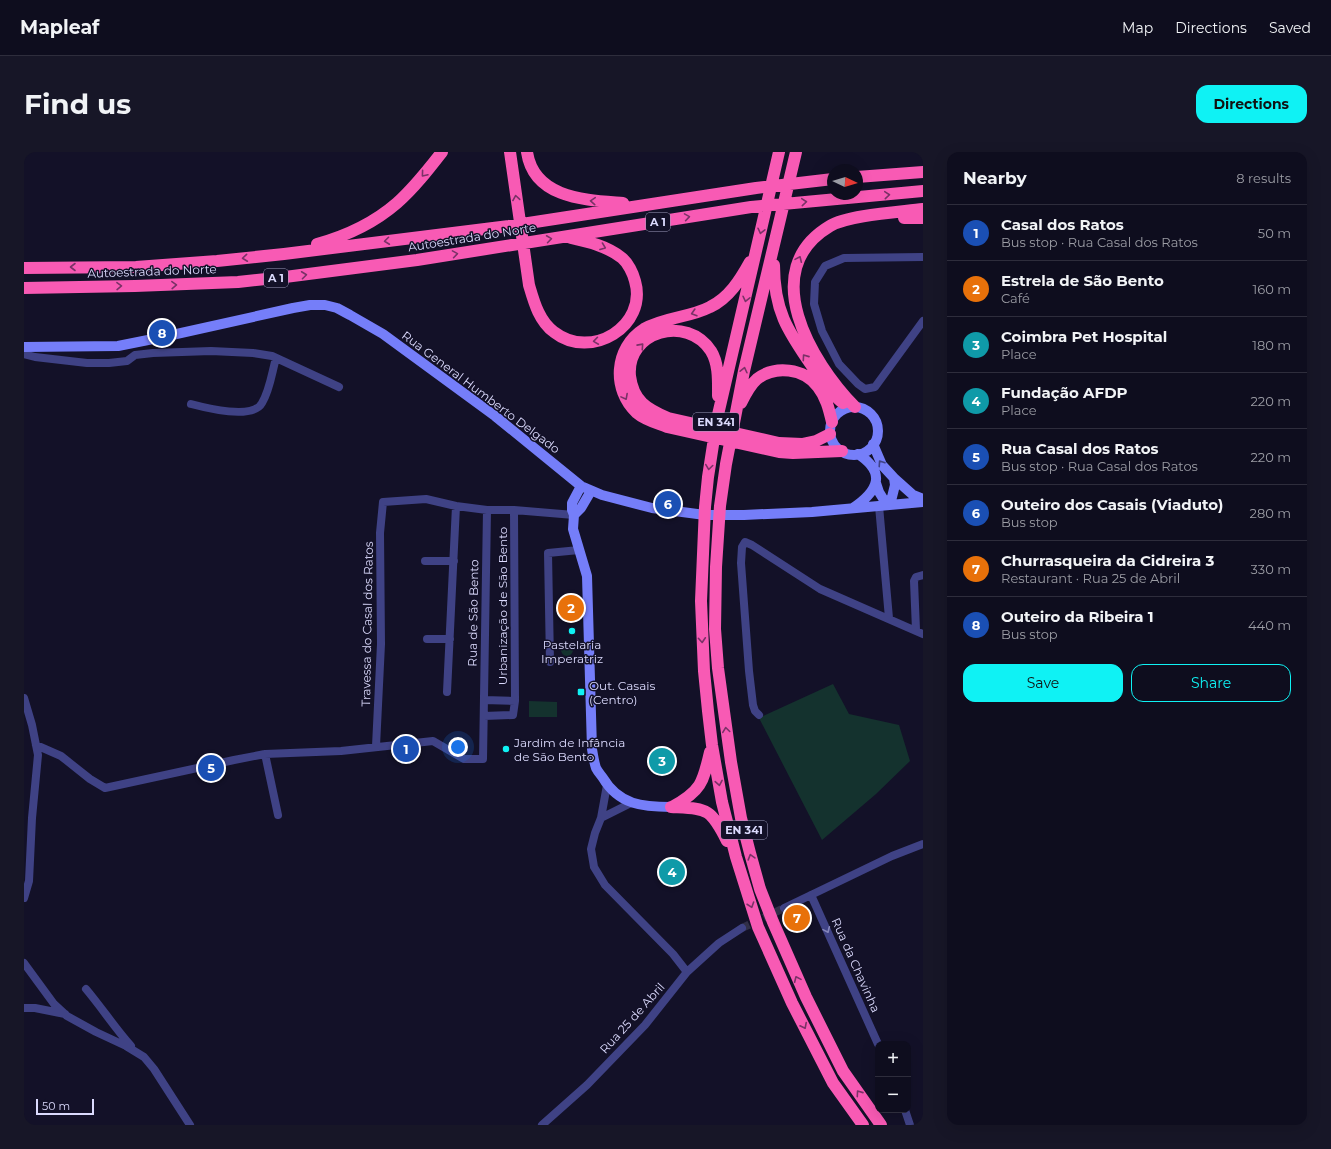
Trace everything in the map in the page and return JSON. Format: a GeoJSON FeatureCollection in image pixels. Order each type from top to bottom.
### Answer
{"type":"FeatureCollection","features":[{"type":"Feature","properties":{"kind":"highway"},"geometry":{"type":"LineString","coordinates":[[284,254],[334,239],[361,227],[379,216],[396,204],[414,186],[442,152]]}},
{"type":"Feature","properties":{"kind":"highway"},"geometry":{"type":"LineString","coordinates":[[510,152],[529,285],[535,305],[544,321],[555,333],[569,340],[585,342],[600,341],[613,336],[623,327],[632,315],[636,303],[637,286],[633,273],[623,259],[611,250],[593,243],[566,236]]}},
{"type":"Feature","properties":{"kind":"highway"},"geometry":{"type":"LineString","coordinates":[[527,152],[533,169],[542,181],[556,191],[571,197],[587,200],[646,204]]}},
{"type":"Feature","properties":{"kind":"highway","name":"EN 341"},"geometry":{"type":"LineString","coordinates":[[779,152],[717,419],[712,450],[705,507],[700,601],[704,671],[712,745],[722,802],[736,857],[758,927],[792,1003],[833,1083],[862,1125]]}},
{"type":"Feature","properties":{"kind":"highway","name":"EN 341"},"geometry":{"type":"LineString","coordinates":[[796,152],[744,371],[734,422],[720,506],[716,567],[715,629],[730,762],[741,818],[763,895],[773,922],[806,997],[843,1070],[881,1125]]}},
{"type":"Feature","properties":{"kind":"highway"},"geometry":{"type":"LineString","coordinates":[[794,164],[800,152]]}},
{"type":"Feature","properties":{"kind":"highway"},"geometry":{"type":"LineString","coordinates":[[863,177],[923,172]]}},
{"type":"Feature","properties":{"kind":"highway","name":"Autoestrada do Norte"},"geometry":{"type":"LineString","coordinates":[[24,268],[136,267],[284,254],[509,226],[646,204],[756,188],[827,180]]}},
{"type":"Feature","properties":{"kind":"highway","name":"Autoestrada do Norte"},"geometry":{"type":"LineString","coordinates":[[24,288],[238,282],[417,260],[751,207],[923,191]]}},
{"type":"Feature","properties":{"kind":"highway"},"geometry":{"type":"LineString","coordinates":[[852,407],[824,368],[804,333],[795,306],[793,292],[794,273],[798,259],[806,246],[816,236],[832,225],[871,216],[923,210]]}},
{"type":"Feature","properties":{"kind":"highway"},"geometry":{"type":"LineString","coordinates":[[871,216],[923,218]]}},
{"type":"Feature","properties":{"kind":"highway"},"geometry":{"type":"LineString","coordinates":[[776,239],[774,281],[779,307],[787,327],[795,342],[829,391],[852,407]]}},
{"type":"Feature","properties":{"kind":"highway"},"geometry":{"type":"LineString","coordinates":[[758,247],[744,274],[723,299],[696,313],[663,321],[644,330],[632,340],[624,354],[620,366],[619,380],[622,391],[638,414],[651,421],[681,426],[793,453],[842,451]]}},
{"type":"Feature","properties":{"kind":"highway"},"geometry":{"type":"LineString","coordinates":[[681,426],[644,405],[636,396],[631,386],[630,371],[632,358],[640,345],[652,335],[666,331],[678,330],[692,334],[704,342],[712,352],[716,365],[718,381],[717,419]]}},
{"type":"Feature","properties":{"kind":"highway"},"geometry":{"type":"LineString","coordinates":[[734,422],[742,400],[756,380],[765,374],[775,371],[788,370],[810,379],[818,386],[828,406],[832,422]]}},
{"type":"Feature","properties":{"kind":"highway"},"geometry":{"type":"LineString","coordinates":[[764,445],[780,443],[802,444],[816,441],[830,434]]}},
{"type":"Feature","properties":{"kind":"highway"},"geometry":{"type":"LineString","coordinates":[[671,807],[687,799],[699,788],[706,771],[712,745]]}},
{"type":"Feature","properties":{"kind":"highway"},"geometry":{"type":"LineString","coordinates":[[671,807],[701,809],[711,814],[717,821],[736,857]]}},
{"type":"Feature","properties":{"kind":"main road","name":"Rua General Humberto Delgado"},"geometry":{"type":"LineString","coordinates":[[24,347],[104,346],[134,343],[304,306],[325,306],[337,308],[383,334],[469,396],[581,486],[602,495],[652,508],[705,515],[812,512],[921,503]]}},
{"type":"Feature","properties":{"kind":"main road"},"geometry":{"type":"LineString","coordinates":[[852,407],[862,408],[868,412],[873,417],[877,431],[876,438],[869,449],[858,454],[842,451],[836,447],[830,434],[832,422],[836,415],[842,410],[852,407]]}},
{"type":"Feature","properties":{"kind":"main road"},"geometry":{"type":"LineString","coordinates":[[873,444],[882,465],[921,503]]}},
{"type":"Feature","properties":{"kind":"main road"},"geometry":{"type":"LineString","coordinates":[[858,454],[873,467],[883,505]]}},
{"type":"Feature","properties":{"kind":"main road"},"geometry":{"type":"LineString","coordinates":[[883,505],[892,497],[895,485],[894,478]]}},
{"type":"Feature","properties":{"kind":"main road"},"geometry":{"type":"LineString","coordinates":[[854,508],[871,492],[876,483]]}},
{"type":"Feature","properties":{"kind":"main road"},"geometry":{"type":"LineString","coordinates":[[581,486],[572,503],[574,515],[573,529],[587,576],[592,750],[596,768],[607,785],[623,799],[632,803],[651,807],[671,807]]}},
{"type":"Feature","properties":{"kind":"main road"},"geometry":{"type":"LineString","coordinates":[[574,515],[581,508],[591,491]]}},
{"type":"Feature","properties":{"kind":"street"},"geometry":{"type":"LineString","coordinates":[[923,257],[844,258],[825,266],[815,282],[814,304],[822,331],[839,364],[865,390],[875,387],[923,321]]}},
{"type":"Feature","properties":{"kind":"street"},"geometry":{"type":"LineString","coordinates":[[134,343],[135,355]]}},
{"type":"Feature","properties":{"kind":"street"},"geometry":{"type":"LineString","coordinates":[[24,354],[35,357],[87,363],[127,361],[135,355],[211,351],[253,353],[276,358],[339,387]]}},
{"type":"Feature","properties":{"kind":"street"},"geometry":{"type":"LineString","coordinates":[[191,404],[218,410],[237,412],[253,409],[262,404],[276,358]]}},
{"type":"Feature","properties":{"kind":"street","name":"Travessa do Casal dos Ratos"},"geometry":{"type":"LineString","coordinates":[[376,746],[380,644],[380,533],[383,502],[426,499],[456,506]]}},
{"type":"Feature","properties":{"kind":"street"},"geometry":{"type":"LineString","coordinates":[[883,505],[889,618]]}},
{"type":"Feature","properties":{"kind":"street"},"geometry":{"type":"LineString","coordinates":[[448,692],[456,506],[487,510],[514,510],[574,515]]}},
{"type":"Feature","properties":{"kind":"street","name":"Rua de São Bento"},"geometry":{"type":"LineString","coordinates":[[376,746],[433,741],[464,759],[483,759],[487,510]]}},
{"type":"Feature","properties":{"kind":"street","name":"Urbanização de São Bento"},"geometry":{"type":"LineString","coordinates":[[484,716],[513,715],[515,701],[514,510]]}},
{"type":"Feature","properties":{"kind":"street"},"geometry":{"type":"LineString","coordinates":[[759,715],[755,711],[753,705],[749,671],[741,563],[742,548],[745,542],[820,589],[919,632]]}},
{"type":"Feature","properties":{"kind":"street"},"geometry":{"type":"LineString","coordinates":[[550,662],[548,553],[579,550]]}},
{"type":"Feature","properties":{"kind":"street"},"geometry":{"type":"LineString","coordinates":[[425,561],[454,561]]}},
{"type":"Feature","properties":{"kind":"street"},"geometry":{"type":"LineString","coordinates":[[919,632],[914,581],[916,577],[923,575]]}},
{"type":"Feature","properties":{"kind":"street"},"geometry":{"type":"LineString","coordinates":[[427,639],[450,639]]}},
{"type":"Feature","properties":{"kind":"street"},"geometry":{"type":"LineString","coordinates":[[24,698],[32,725],[38,755],[32,818],[31,854],[28,881],[24,898]]}},
{"type":"Feature","properties":{"kind":"street","name":"Urbanização de São Bento"},"geometry":{"type":"LineString","coordinates":[[484,700],[515,701]]}},
{"type":"Feature","properties":{"kind":"street"},"geometry":{"type":"LineString","coordinates":[[36,745],[61,756],[90,779],[105,788],[265,754],[342,751],[376,746]]}},
{"type":"Feature","properties":{"kind":"street"},"geometry":{"type":"LineString","coordinates":[[265,754],[278,815]]}},
{"type":"Feature","properties":{"kind":"street"},"geometry":{"type":"LineString","coordinates":[[607,785],[601,818],[591,849],[594,868],[605,885],[673,954],[687,972]]}},
{"type":"Feature","properties":{"kind":"street"},"geometry":{"type":"LineString","coordinates":[[604,802],[608,808],[616,810]]}},
{"type":"Feature","properties":{"kind":"street"},"geometry":{"type":"LineString","coordinates":[[601,818],[632,803]]}},
{"type":"Feature","properties":{"kind":"street"},"geometry":{"type":"LineString","coordinates":[[784,908],[892,856],[923,844]]}},
{"type":"Feature","properties":{"kind":"street","name":"Rua da Chavinha"},"geometry":{"type":"LineString","coordinates":[[811,895],[877,1041]]}},
{"type":"Feature","properties":{"kind":"street","name":"Rua 25 de Abril"},"geometry":{"type":"LineString","coordinates":[[542,1125],[587,1085],[645,1024],[687,972],[719,943],[742,928]]}},
{"type":"Feature","properties":{"kind":"street"},"geometry":{"type":"LineString","coordinates":[[24,963],[54,1004],[66,1015],[144,1057],[154,1069],[190,1125]]}},
{"type":"Feature","properties":{"kind":"street"},"geometry":{"type":"LineString","coordinates":[[86,989],[136,1052]]}},
{"type":"Feature","properties":{"kind":"street"},"geometry":{"type":"LineString","coordinates":[[24,1008],[35,1008],[66,1015]]}},
{"type":"Feature","properties":{"kind":"street"},"geometry":{"type":"LineString","coordinates":[[906,1113],[910,1125]]}},
{"type":"Feature","properties":{"kind":"green space"},"geometry":{"type":"Polygon","coordinates":[[[565,644],[569,644],[573,650],[569,656],[565,656],[561,652],[561,648],[565,644]]]}},
{"type":"Feature","properties":{"kind":"green space"},"geometry":{"type":"Polygon","coordinates":[[[833,684],[849,714],[899,725],[910,761],[876,794],[822,840],[759,718],[833,684]]]}},
{"type":"Feature","properties":{"kind":"green space"},"geometry":{"type":"Polygon","coordinates":[[[529,701],[557,702],[557,717],[529,717],[529,701]]]}},
{"type":"Feature","properties":{"kind":"tunnel"},"geometry":{"type":"LineString","coordinates":[[742,928],[784,908]]}},
{"type":"Feature","properties":{"kind":"place","name":"Outeiro da Ribeira 1"},"geometry":{"type":"Point","coordinates":[162,333]}},
{"type":"Feature","properties":{"kind":"place","name":"Outeiro dos Casais (Viaduto)"},"geometry":{"type":"Point","coordinates":[668,504]}},
{"type":"Feature","properties":{"kind":"place","name":"Estrela de São Bento"},"geometry":{"type":"Point","coordinates":[571,608]}},
{"type":"Feature","properties":{"kind":"place","name":"Pastelaria Imperatriz"},"geometry":{"type":"Point","coordinates":[572,631]}},
{"type":"Feature","properties":{"kind":"place","name":"Out. Casais (Centro)"},"geometry":{"type":"Point","coordinates":[581,692]}},
{"type":"Feature","properties":{"kind":"place","name":"Casal dos Ratos"},"geometry":{"type":"Point","coordinates":[406,749]}},
{"type":"Feature","properties":{"kind":"place","name":"Jardim de Infância de São Bento"},"geometry":{"type":"Point","coordinates":[506,749]}},
{"type":"Feature","properties":{"kind":"place","name":"Coimbra Pet Hospital"},"geometry":{"type":"Point","coordinates":[662,761]}},
{"type":"Feature","properties":{"kind":"place","name":"Rua Casal dos Ratos"},"geometry":{"type":"Point","coordinates":[211,768]}},
{"type":"Feature","properties":{"kind":"place","name":"Fundação AFDP"},"geometry":{"type":"Point","coordinates":[672,872]}},
{"type":"Feature","properties":{"kind":"place","name":"Churrasqueira da Cidreira 3"},"geometry":{"type":"Point","coordinates":[797,918]}}]}
